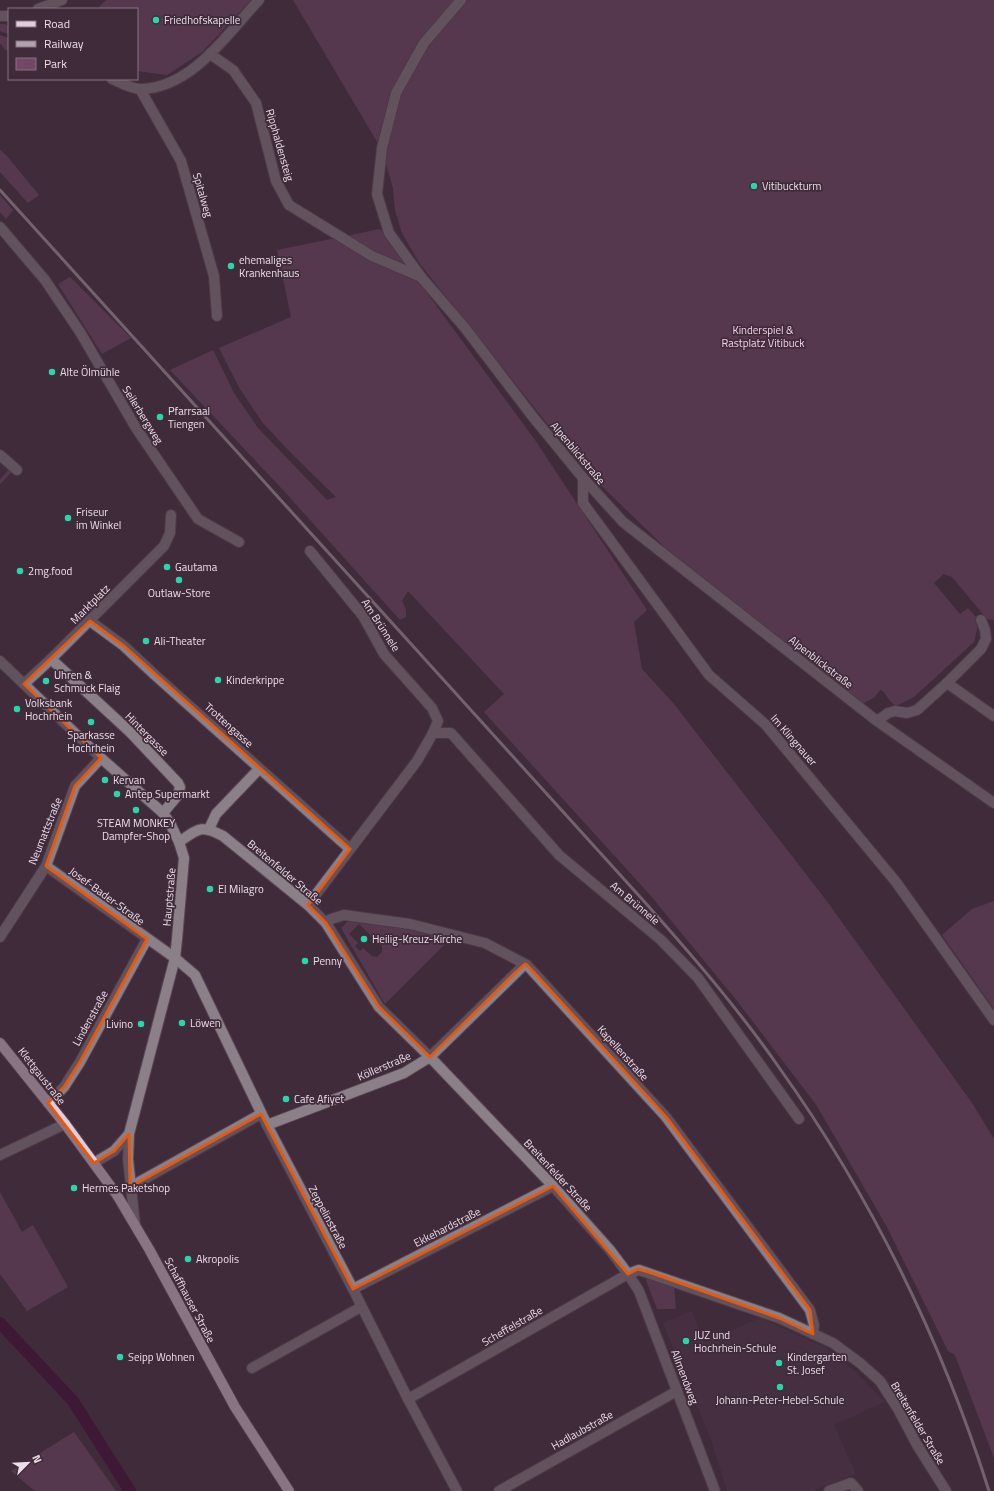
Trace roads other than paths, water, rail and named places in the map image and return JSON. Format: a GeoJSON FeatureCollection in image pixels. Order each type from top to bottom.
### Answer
{"type":"FeatureCollection","features":[{"type":"Feature","properties":{"kind":"main road","name":"Klettgaustraße"},"geometry":{"type":"LineString","coordinates":[[0,1043],[64,1124]]}},
{"type":"Feature","properties":{"kind":"main road","name":"Schaffhauser Straße"},"geometry":{"type":"LineString","coordinates":[[64,1124],[94,1162],[135,1224],[227,1393],[289,1491]]}},
{"type":"Feature","properties":{"kind":"street"},"geometry":{"type":"LineString","coordinates":[[41,8],[62,0]]}},
{"type":"Feature","properties":{"kind":"street"},"geometry":{"type":"LineString","coordinates":[[115,80],[140,89],[160,86],[178,79],[189,72],[210,54],[259,0]]}},
{"type":"Feature","properties":{"kind":"street","name":"Alpenblickstraße"},"geometry":{"type":"LineString","coordinates":[[461,0],[424,43],[396,93],[382,148],[377,194],[390,233],[421,277],[465,328],[533,418],[583,478],[623,522],[878,721],[994,803]]}},
{"type":"Feature","properties":{"kind":"street","name":"Ripphaldensteig"},"geometry":{"type":"LineString","coordinates":[[210,54],[233,70],[256,103],[276,181],[289,205],[372,256],[421,277]]}},
{"type":"Feature","properties":{"kind":"street","name":"Spitalweg"},"geometry":{"type":"LineString","coordinates":[[140,89],[181,161],[214,276],[217,316]]}},
{"type":"Feature","properties":{"kind":"street","name":"Seilerbergweg"},"geometry":{"type":"LineString","coordinates":[[0,227],[46,280],[80,332],[136,428],[198,519],[239,542]]}},
{"type":"Feature","properties":{"kind":"street"},"geometry":{"type":"LineString","coordinates":[[0,455],[17,470]]}},
{"type":"Feature","properties":{"kind":"street","name":"Im Klingnauer"},"geometry":{"type":"LineString","coordinates":[[583,478],[583,503],[709,675],[766,725],[804,770],[896,882],[994,1020]]}},
{"type":"Feature","properties":{"kind":"street","name":"Marktplatz"},"geometry":{"type":"LineString","coordinates":[[24,684],[51,660],[164,546],[170,533],[172,515]]}},
{"type":"Feature","properties":{"kind":"street","name":"Am Brünnele"},"geometry":{"type":"LineString","coordinates":[[308,904],[418,761],[438,721],[432,708],[384,654],[363,616],[310,551]]}},
{"type":"Feature","properties":{"kind":"street"},"geometry":{"type":"LineString","coordinates":[[878,721],[888,713],[895,711],[907,713],[917,710],[947,683],[981,649],[986,640],[985,630],[981,620]]}},
{"type":"Feature","properties":{"kind":"street","name":"Trottengasse"},"geometry":{"type":"LineString","coordinates":[[90,621],[124,646],[259,769],[350,849]]}},
{"type":"Feature","properties":{"kind":"street","name":"Hintergasse"},"geometry":{"type":"LineString","coordinates":[[51,660],[130,732],[178,783],[180,787],[178,795],[163,814]]}},
{"type":"Feature","properties":{"kind":"street","name":"Hauptstraße"},"geometry":{"type":"LineString","coordinates":[[0,661],[101,758],[163,814],[170,823],[179,842],[184,858],[175,958],[129,1134],[114,1151],[94,1162]]}},
{"type":"Feature","properties":{"kind":"street"},"geometry":{"type":"LineString","coordinates":[[947,683],[994,716]]}},
{"type":"Feature","properties":{"kind":"street","name":"Am Brünnele"},"geometry":{"type":"LineString","coordinates":[[433,733],[451,733],[559,855],[661,940],[693,973],[731,1023],[799,1119]]}},
{"type":"Feature","properties":{"kind":"street","name":"Neumattstraße"},"geometry":{"type":"LineString","coordinates":[[0,936],[46,866],[75,786],[101,758]]}},
{"type":"Feature","properties":{"kind":"street"},"geometry":{"type":"LineString","coordinates":[[179,842],[196,830],[209,828],[216,814],[259,769]]}},
{"type":"Feature","properties":{"kind":"street","name":"Breitenfelder Straße"},"geometry":{"type":"LineString","coordinates":[[209,828],[223,836],[308,904],[326,923],[379,1007],[553,1186],[610,1250],[628,1274],[637,1270],[649,1272],[779,1318],[833,1343],[860,1363],[880,1381],[898,1409],[917,1445],[946,1491]]}},
{"type":"Feature","properties":{"kind":"street","name":"Josef-Bader-Straße"},"geometry":{"type":"LineString","coordinates":[[46,866],[175,958]]}},
{"type":"Feature","properties":{"kind":"street","name":"Kapellenstraße"},"geometry":{"type":"LineString","coordinates":[[326,923],[331,919],[344,915],[410,924],[485,943],[528,965],[666,1117],[810,1310],[814,1325],[813,1334]]}},
{"type":"Feature","properties":{"kind":"street","name":"Lindenstraße"},"geometry":{"type":"LineString","coordinates":[[48,1103],[64,1087],[80,1062],[147,939]]}},
{"type":"Feature","properties":{"kind":"street","name":"Zeppelinstraße"},"geometry":{"type":"LineString","coordinates":[[175,958],[195,975],[261,1114],[457,1491]]}},
{"type":"Feature","properties":{"kind":"street","name":"Köllerstraße"},"geometry":{"type":"LineString","coordinates":[[267,1125],[404,1073],[430,1058],[525,964]]}},
{"type":"Feature","properties":{"kind":"street"},"geometry":{"type":"LineString","coordinates":[[130,1187],[261,1114]]}},
{"type":"Feature","properties":{"kind":"street"},"geometry":{"type":"LineString","coordinates":[[0,1155],[64,1124]]}},
{"type":"Feature","properties":{"kind":"street"},"geometry":{"type":"LineString","coordinates":[[129,1134],[128,1159],[135,1224]]}},
{"type":"Feature","properties":{"kind":"street","name":"Ekkehardstraße"},"geometry":{"type":"LineString","coordinates":[[353,1289],[553,1186]]}},
{"type":"Feature","properties":{"kind":"street","name":"Allmendweg"},"geometry":{"type":"LineString","coordinates":[[628,1274],[639,1291],[713,1490]]}},
{"type":"Feature","properties":{"kind":"street","name":"Scheffelstraße"},"geometry":{"type":"LineString","coordinates":[[408,1399],[628,1274]]}},
{"type":"Feature","properties":{"kind":"street"},"geometry":{"type":"LineString","coordinates":[[252,1368],[361,1307]]}},
{"type":"Feature","properties":{"kind":"street","name":"Hadlaubstraße"},"geometry":{"type":"LineString","coordinates":[[499,1491],[677,1391]]}},
{"type":"Feature","properties":{"kind":"street"},"geometry":{"type":"LineString","coordinates":[[829,1491],[850,1483],[858,1491]]}},
{"type":"Feature","properties":{"kind":"waterway"},"geometry":{"type":"LineString","coordinates":[[0,482],[9,472]]}},
{"type":"Feature","properties":{"kind":"waterway"},"geometry":{"type":"LineString","coordinates":[[0,1323],[73,1401],[130,1491]]}},
{"type":"Feature","properties":{"kind":"railway"},"geometry":{"type":"LineString","coordinates":[[0,190],[642,899],[730,1001],[812,1115],[873,1218],[926,1324],[970,1434],[989,1491]]}},
{"type":"Feature","properties":{"kind":"place","name":"Friedhofskapelle"},"geometry":{"type":"Point","coordinates":[156,20]}},
{"type":"Feature","properties":{"kind":"place","name":"Vitibuckturm"},"geometry":{"type":"Point","coordinates":[754,186]}},
{"type":"Feature","properties":{"kind":"place","name":"ehemaliges Krankenhaus"},"geometry":{"type":"Point","coordinates":[231,266]}},
{"type":"Feature","properties":{"kind":"place","name":"Alte Ölmühle"},"geometry":{"type":"Point","coordinates":[52,372]}},
{"type":"Feature","properties":{"kind":"place","name":"Pfarrsaal Tiengen"},"geometry":{"type":"Point","coordinates":[160,417]}},
{"type":"Feature","properties":{"kind":"place","name":"Friseur im Winkel"},"geometry":{"type":"Point","coordinates":[68,518]}},
{"type":"Feature","properties":{"kind":"place","name":"Gautama"},"geometry":{"type":"Point","coordinates":[167,567]}},
{"type":"Feature","properties":{"kind":"place","name":"2mg.food"},"geometry":{"type":"Point","coordinates":[20,571]}},
{"type":"Feature","properties":{"kind":"place","name":"Outlaw-Store"},"geometry":{"type":"Point","coordinates":[179,580]}},
{"type":"Feature","properties":{"kind":"place","name":"Ali-Theater"},"geometry":{"type":"Point","coordinates":[146,641]}},
{"type":"Feature","properties":{"kind":"place","name":"Kinderkrippe"},"geometry":{"type":"Point","coordinates":[218,680]}},
{"type":"Feature","properties":{"kind":"place","name":"Uhren & Schmuck Flaig"},"geometry":{"type":"Point","coordinates":[46,681]}},
{"type":"Feature","properties":{"kind":"place","name":"Volksbank Hochrhein"},"geometry":{"type":"Point","coordinates":[17,709]}},
{"type":"Feature","properties":{"kind":"place","name":"Sparkasse Hochrhein"},"geometry":{"type":"Point","coordinates":[91,722]}},
{"type":"Feature","properties":{"kind":"place","name":"Kervan"},"geometry":{"type":"Point","coordinates":[105,780]}},
{"type":"Feature","properties":{"kind":"place","name":"Antep Supermarkt"},"geometry":{"type":"Point","coordinates":[117,794]}},
{"type":"Feature","properties":{"kind":"place","name":"STEAM MONKEY Dampfer-Shop"},"geometry":{"type":"Point","coordinates":[136,810]}},
{"type":"Feature","properties":{"kind":"place","name":"El Milagro"},"geometry":{"type":"Point","coordinates":[210,889]}},
{"type":"Feature","properties":{"kind":"place","name":"Heilig-Kreuz-Kirche"},"geometry":{"type":"Point","coordinates":[364,939]}},
{"type":"Feature","properties":{"kind":"place","name":"Penny"},"geometry":{"type":"Point","coordinates":[305,961]}},
{"type":"Feature","properties":{"kind":"place","name":"Löwen"},"geometry":{"type":"Point","coordinates":[182,1023]}},
{"type":"Feature","properties":{"kind":"place","name":"Livino"},"geometry":{"type":"Point","coordinates":[141,1024]}},
{"type":"Feature","properties":{"kind":"place","name":"Cafe Afiyet"},"geometry":{"type":"Point","coordinates":[286,1099]}},
{"type":"Feature","properties":{"kind":"place","name":"Hermes Paketshop"},"geometry":{"type":"Point","coordinates":[74,1188]}},
{"type":"Feature","properties":{"kind":"place","name":"Akropolis"},"geometry":{"type":"Point","coordinates":[188,1259]}},
{"type":"Feature","properties":{"kind":"place","name":"JUZ und Hochrhein-Schule"},"geometry":{"type":"Point","coordinates":[686,1341]}},
{"type":"Feature","properties":{"kind":"place","name":"Seipp Wohnen"},"geometry":{"type":"Point","coordinates":[120,1357]}},
{"type":"Feature","properties":{"kind":"place","name":"Kindergarten St. Josef"},"geometry":{"type":"Point","coordinates":[779,1363]}},
{"type":"Feature","properties":{"kind":"place","name":"Johann-Peter-Hebel-Schule"},"geometry":{"type":"Point","coordinates":[780,1387]}},
{"type":"Feature","properties":{"kind":"park label","name":"Kinderspiel & Rastplatz Vitibuck"},"geometry":{"type":"Point","coordinates":[763,336]}}]}
